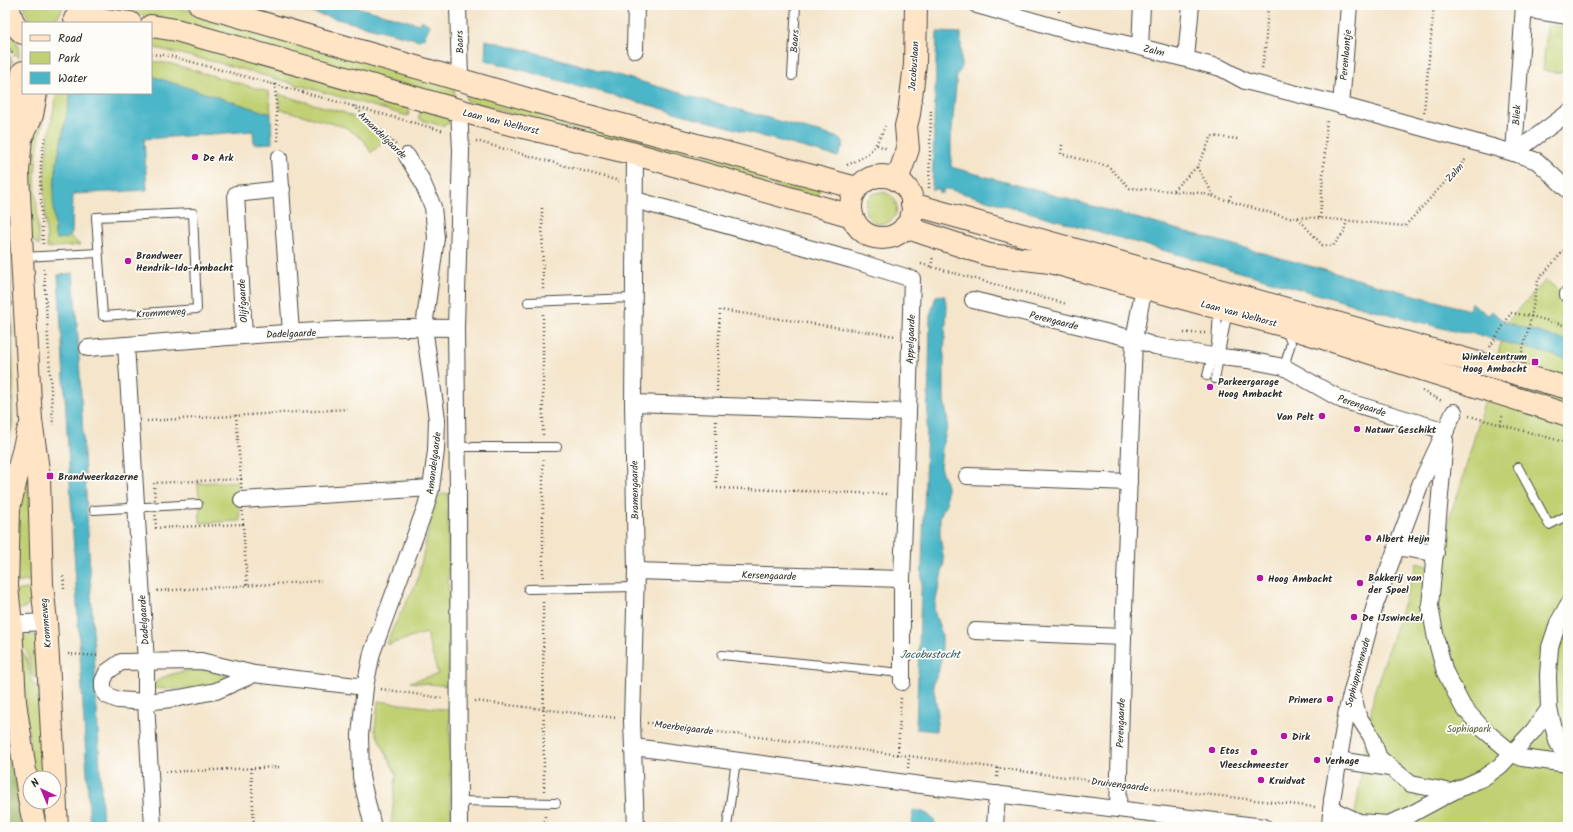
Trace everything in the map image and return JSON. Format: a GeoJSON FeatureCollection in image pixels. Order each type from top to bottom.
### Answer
{"type":"FeatureCollection","features":[{"type":"Feature","properties":{"kind":"main road"},"geometry":{"type":"LineString","coordinates":[[9,5],[11,18],[22,32]]}},
{"type":"Feature","properties":{"kind":"main road"},"geometry":{"type":"LineString","coordinates":[[200,5],[556,107],[857,188]]}},
{"type":"Feature","properties":{"kind":"main road","name":"Jacobuslaan"},"geometry":{"type":"LineString","coordinates":[[889,178],[908,149],[906,126],[909,114],[915,64],[916,5]]}},
{"type":"Feature","properties":{"kind":"main road"},"geometry":{"type":"LineString","coordinates":[[75,16],[122,22]]}},
{"type":"Feature","properties":{"kind":"main road","name":"Laan van Welhorst"},"geometry":{"type":"LineString","coordinates":[[152,26],[176,30],[494,120],[635,154],[852,216]]}},
{"type":"Feature","properties":{"kind":"main road","name":"Krommeweg"},"geometry":{"type":"LineString","coordinates":[[19,65],[16,112],[21,138],[18,172],[22,257],[31,420],[39,477],[42,584],[46,622],[57,827]]}},
{"type":"Feature","properties":{"kind":"main road","name":"Krommeweg"},"geometry":{"type":"LineString","coordinates":[[21,138],[32,115],[36,94]]}},
{"type":"Feature","properties":{"kind":"main road"},"geometry":{"type":"LineString","coordinates":[[889,178],[909,193],[912,204],[911,216],[905,227],[895,236],[875,238],[858,228],[852,216],[852,202],[857,188],[870,179],[889,178]]}},
{"type":"Feature","properties":{"kind":"main road","name":"Laan van Welhorst"},"geometry":{"type":"LineString","coordinates":[[912,204],[1568,388]]}},
{"type":"Feature","properties":{"kind":"main road","name":"Laan van Welhorst"},"geometry":{"type":"LineString","coordinates":[[905,227],[988,255],[1050,262],[1144,287],[1224,310],[1288,334],[1310,333],[1568,416]]}},
{"type":"Feature","properties":{"kind":"main road","name":"Krommeweg"},"geometry":{"type":"LineString","coordinates":[[31,420],[9,508],[7,587],[8,624],[15,702],[30,805],[35,827]]}},
{"type":"Feature","properties":{"kind":"street","name":"Baars"},"geometry":{"type":"LineString","coordinates":[[458,5],[460,79]]}},
{"type":"Feature","properties":{"kind":"street"},"geometry":{"type":"LineString","coordinates":[[635,50],[636,5]]}},
{"type":"Feature","properties":{"kind":"street","name":"Zalm"},"geometry":{"type":"LineString","coordinates":[[977,5],[1072,32],[1140,46],[1186,58],[1221,68],[1245,81],[1514,153],[1537,161],[1568,190]]}},
{"type":"Feature","properties":{"kind":"street"},"geometry":{"type":"LineString","coordinates":[[1140,46],[1142,5]]}},
{"type":"Feature","properties":{"kind":"street"},"geometry":{"type":"LineString","coordinates":[[1186,58],[1191,5]]}},
{"type":"Feature","properties":{"kind":"street","name":"Perenlaantje"},"geometry":{"type":"LineString","coordinates":[[1335,104],[1349,5]]}},
{"type":"Feature","properties":{"kind":"street","name":"Bliek"},"geometry":{"type":"LineString","coordinates":[[1514,153],[1524,7],[1568,16]]}},
{"type":"Feature","properties":{"kind":"street","name":"Amandelgaarde"},"geometry":{"type":"LineString","coordinates":[[459,110],[461,143],[456,328],[459,827]]}},
{"type":"Feature","properties":{"kind":"street"},"geometry":{"type":"LineString","coordinates":[[1514,153],[1568,112]]}},
{"type":"Feature","properties":{"kind":"street","name":"Bramengaarde"},"geometry":{"type":"LineString","coordinates":[[635,154],[633,298],[635,579],[632,721],[636,827]]}},
{"type":"Feature","properties":{"kind":"street","name":"Amandelgaarde"},"geometry":{"type":"LineString","coordinates":[[373,827],[361,777],[360,735],[365,687],[372,653],[426,506],[431,488],[436,451],[438,419],[424,327],[436,238],[433,206],[421,179],[406,156]]}},
{"type":"Feature","properties":{"kind":"street"},"geometry":{"type":"LineString","coordinates":[[279,158],[291,333]]}},
{"type":"Feature","properties":{"kind":"street","name":"Olijfgaarde"},"geometry":{"type":"LineString","coordinates":[[244,335],[236,194],[282,189]]}},
{"type":"Feature","properties":{"kind":"street","name":"Appelgaarde"},"geometry":{"type":"LineString","coordinates":[[635,200],[852,260],[912,279],[908,412]]}},
{"type":"Feature","properties":{"kind":"street"},"geometry":{"type":"LineString","coordinates":[[433,206],[460,207]]}},
{"type":"Feature","properties":{"kind":"street","name":"Perengaarde"},"geometry":{"type":"LineString","coordinates":[[1118,808],[1134,339],[1144,287]]}},
{"type":"Feature","properties":{"kind":"street","name":"Perengaarde"},"geometry":{"type":"LineString","coordinates":[[973,300],[1134,339],[1155,346],[1284,367],[1342,400],[1446,431]]}},
{"type":"Feature","properties":{"kind":"street","name":"Dadelgaarde"},"geometry":{"type":"LineString","coordinates":[[88,348],[244,335],[424,327],[456,328]]}},
{"type":"Feature","properties":{"kind":"street","name":"Dadelgaarde"},"geometry":{"type":"LineString","coordinates":[[126,345],[135,507],[146,662],[146,702],[153,827]]}},
{"type":"Feature","properties":{"kind":"street"},"geometry":{"type":"LineString","coordinates":[[633,403],[908,412],[902,579],[901,677]]}},
{"type":"Feature","properties":{"kind":"street","name":"Sophiapromenade"},"geometry":{"type":"LineString","coordinates":[[1330,827],[1338,760],[1352,691],[1375,605],[1420,485],[1454,412]]}},
{"type":"Feature","properties":{"kind":"street"},"geometry":{"type":"LineString","coordinates":[[1446,431],[1430,606],[1436,639],[1445,672],[1463,707],[1483,729],[1512,753],[1522,758],[1568,764]]}},
{"type":"Feature","properties":{"kind":"street"},"geometry":{"type":"LineString","coordinates":[[967,476],[1129,482]]}},
{"type":"Feature","properties":{"kind":"street"},"geometry":{"type":"LineString","coordinates":[[242,500],[431,488]]}},
{"type":"Feature","properties":{"kind":"street"},"geometry":{"type":"LineString","coordinates":[[1396,547],[1436,553]]}},
{"type":"Feature","properties":{"kind":"street","name":"Kersengaarde"},"geometry":{"type":"LineString","coordinates":[[635,579],[902,579]]}},
{"type":"Feature","properties":{"kind":"street"},"geometry":{"type":"LineString","coordinates":[[1568,605],[1558,623],[1550,647],[1548,676],[1549,709],[1557,741],[1568,764]]}},
{"type":"Feature","properties":{"kind":"street"},"geometry":{"type":"LineString","coordinates":[[8,624],[46,622]]}},
{"type":"Feature","properties":{"kind":"street"},"geometry":{"type":"LineString","coordinates":[[975,631],[1123,637]]}},
{"type":"Feature","properties":{"kind":"street"},"geometry":{"type":"LineString","coordinates":[[254,674],[216,691],[146,702],[118,700],[106,695],[103,688],[103,681],[107,672],[121,662],[201,661],[254,674],[365,687]]}},
{"type":"Feature","properties":{"kind":"street"},"geometry":{"type":"LineString","coordinates":[[1352,691],[1358,716],[1371,736],[1379,758],[1411,784],[1452,792]]}},
{"type":"Feature","properties":{"kind":"street"},"geometry":{"type":"LineString","coordinates":[[1331,809],[1359,822],[1388,824],[1406,817],[1452,792],[1488,775],[1500,766],[1533,731],[1549,709]]}},
{"type":"Feature","properties":{"kind":"street"},"geometry":{"type":"LineString","coordinates":[[634,747],[1264,827]]}},
{"type":"Feature","properties":{"kind":"street"},"geometry":{"type":"LineString","coordinates":[[1338,760],[1390,768]]}},
{"type":"Feature","properties":{"kind":"street"},"geometry":{"type":"LineString","coordinates":[[995,827],[997,794]]}},
{"type":"Feature","properties":{"kind":"lane","name":"Baars"},"geometry":{"type":"LineString","coordinates":[[792,76],[796,5]]}},
{"type":"Feature","properties":{"kind":"lane","name":"Krommeweg"},"geometry":{"type":"LineString","coordinates":[[193,213],[197,309],[103,316],[98,253],[96,217],[193,213]]}},
{"type":"Feature","properties":{"kind":"lane"},"geometry":{"type":"LineString","coordinates":[[22,257],[98,253]]}},
{"type":"Feature","properties":{"kind":"lane"},"geometry":{"type":"LineString","coordinates":[[528,302],[633,298]]}},
{"type":"Feature","properties":{"kind":"lane"},"geometry":{"type":"LineString","coordinates":[[1211,378],[1216,345],[1224,310]]}},
{"type":"Feature","properties":{"kind":"lane"},"geometry":{"type":"LineString","coordinates":[[1215,356],[1226,321],[1224,310]]}},
{"type":"Feature","properties":{"kind":"lane"},"geometry":{"type":"LineString","coordinates":[[1284,367],[1288,334]]}},
{"type":"Feature","properties":{"kind":"lane"},"geometry":{"type":"LineString","coordinates":[[457,447],[557,447]]}},
{"type":"Feature","properties":{"kind":"lane"},"geometry":{"type":"LineString","coordinates":[[1518,467],[1549,525],[1568,516]]}},
{"type":"Feature","properties":{"kind":"lane"},"geometry":{"type":"LineString","coordinates":[[94,510],[198,504]]}},
{"type":"Feature","properties":{"kind":"lane"},"geometry":{"type":"LineString","coordinates":[[528,589],[543,589],[635,579]]}},
{"type":"Feature","properties":{"kind":"lane"},"geometry":{"type":"LineString","coordinates":[[722,655],[901,677]]}},
{"type":"Feature","properties":{"kind":"lane"},"geometry":{"type":"LineString","coordinates":[[727,827],[736,760]]}},
{"type":"Feature","properties":{"kind":"lane"},"geometry":{"type":"LineString","coordinates":[[460,801],[556,803]]}},
{"type":"Feature","properties":{"kind":"path"},"geometry":{"type":"LineString","coordinates":[[1259,84],[1265,50],[1268,5]]}},
{"type":"Feature","properties":{"kind":"path"},"geometry":{"type":"LineString","coordinates":[[1422,128],[1434,5]]}},
{"type":"Feature","properties":{"kind":"path"},"geometry":{"type":"LineString","coordinates":[[5,42],[10,53],[19,65]]}},
{"type":"Feature","properties":{"kind":"path"},"geometry":{"type":"LineString","coordinates":[[274,84],[279,158]]}},
{"type":"Feature","properties":{"kind":"path"},"geometry":{"type":"LineString","coordinates":[[1320,218],[1335,104]]}},
{"type":"Feature","properties":{"kind":"path","name":"Amandelgaarde"},"geometry":{"type":"LineString","coordinates":[[354,106],[406,156]]}},
{"type":"Feature","properties":{"kind":"path"},"geometry":{"type":"LineString","coordinates":[[931,108],[929,192],[936,210]]}},
{"type":"Feature","properties":{"kind":"path"},"geometry":{"type":"LineString","coordinates":[[1172,191],[1197,167],[1212,136],[1238,139]]}},
{"type":"Feature","properties":{"kind":"path","name":"Zalm"},"geometry":{"type":"LineString","coordinates":[[1062,145],[1061,154],[1108,166],[1130,188],[1201,193],[1285,217],[1347,220],[1405,226],[1479,144]]}},
{"type":"Feature","properties":{"kind":"path"},"geometry":{"type":"LineString","coordinates":[[1197,167],[1214,196]]}},
{"type":"Feature","properties":{"kind":"path"},"geometry":{"type":"LineString","coordinates":[[1229,200],[1231,195]]}},
{"type":"Feature","properties":{"kind":"path"},"geometry":{"type":"LineString","coordinates":[[542,208],[544,827]]}},
{"type":"Feature","properties":{"kind":"path"},"geometry":{"type":"LineString","coordinates":[[1298,217],[1322,245],[1328,246],[1333,246],[1344,232],[1347,220]]}},
{"type":"Feature","properties":{"kind":"path"},"geometry":{"type":"LineString","coordinates":[[930,267],[936,237]]}},
{"type":"Feature","properties":{"kind":"path"},"geometry":{"type":"LineString","coordinates":[[1522,354],[1538,280],[1568,246]]}},
{"type":"Feature","properties":{"kind":"path"},"geometry":{"type":"LineString","coordinates":[[1492,344],[1511,313],[1568,325]]}},
{"type":"Feature","properties":{"kind":"path"},"geometry":{"type":"LineString","coordinates":[[130,422],[347,409]]}},
{"type":"Feature","properties":{"kind":"path"},"geometry":{"type":"LineString","coordinates":[[236,415],[240,478]]}},
{"type":"Feature","properties":{"kind":"path"},"geometry":{"type":"LineString","coordinates":[[243,524],[247,585]]}},
{"type":"Feature","properties":{"kind":"path"},"geometry":{"type":"LineString","coordinates":[[141,593],[247,585],[321,582]]}},
{"type":"Feature","properties":{"kind":"path"},"geometry":{"type":"LineString","coordinates":[[68,654],[104,657]]}},
{"type":"Feature","properties":{"kind":"path"},"geometry":{"type":"LineString","coordinates":[[898,755],[901,677]]}},
{"type":"Feature","properties":{"kind":"path"},"geometry":{"type":"LineString","coordinates":[[365,687],[459,700]]}},
{"type":"Feature","properties":{"kind":"path","name":"Moerbeigaarde"},"geometry":{"type":"LineString","coordinates":[[459,700],[544,709],[909,756]]}},
{"type":"Feature","properties":{"kind":"path","name":"Druivengaarde"},"geometry":{"type":"LineString","coordinates":[[909,756],[1118,784],[1331,809]]}},
{"type":"Feature","properties":{"kind":"path"},"geometry":{"type":"LineString","coordinates":[[150,772],[280,767]]}},
{"type":"Feature","properties":{"kind":"path"},"geometry":{"type":"LineString","coordinates":[[251,768],[254,827]]}},
{"type":"Feature","properties":{"kind":"green space"},"geometry":{"type":"Polygon","coordinates":[[[24,5],[63,5],[56,19],[51,22],[34,22],[30,19],[26,13],[24,5]]]}},
{"type":"Feature","properties":{"kind":"green space"},"geometry":{"type":"Polygon","coordinates":[[[119,5],[151,5],[201,12],[454,85],[455,100],[161,18],[119,12],[119,5]]]}},
{"type":"Feature","properties":{"kind":"green space"},"geometry":{"type":"Polygon","coordinates":[[[5,20],[17,41],[19,57],[12,51],[10,46],[5,20]]]}},
{"type":"Feature","properties":{"kind":"green space"},"geometry":{"type":"Polygon","coordinates":[[[1547,25],[1568,27],[1568,73],[1543,71],[1547,25]]]}},
{"type":"Feature","properties":{"kind":"green space"},"geometry":{"type":"Polygon","coordinates":[[[152,33],[411,105],[408,116],[227,65],[152,47],[152,33]]]}},
{"type":"Feature","properties":{"kind":"green space"},"geometry":{"type":"Polygon","coordinates":[[[5,46],[12,61],[11,77],[14,78],[8,146],[13,379],[12,425],[5,464],[5,46]]]}},
{"type":"Feature","properties":{"kind":"green space"},"geometry":{"type":"Polygon","coordinates":[[[152,61],[172,64],[269,92],[271,114],[152,76],[152,61]]]}},
{"type":"Feature","properties":{"kind":"green space"},"geometry":{"type":"Polygon","coordinates":[[[466,88],[821,185],[817,198],[466,101],[466,88]]]}},
{"type":"Feature","properties":{"kind":"green space"},"geometry":{"type":"Polygon","coordinates":[[[41,94],[48,94],[37,153],[35,176],[39,246],[29,237],[28,175],[41,94]]]}},
{"type":"Feature","properties":{"kind":"green space"},"geometry":{"type":"Polygon","coordinates":[[[57,94],[71,94],[57,162],[53,195],[68,238],[70,236],[80,245],[47,248],[44,177],[48,139],[57,94]]]}},
{"type":"Feature","properties":{"kind":"green space"},"geometry":{"type":"Polygon","coordinates":[[[278,94],[345,113],[362,121],[385,140],[371,153],[364,140],[345,127],[280,109],[278,94]]]}},
{"type":"Feature","properties":{"kind":"green space"},"geometry":{"type":"Polygon","coordinates":[[[422,108],[449,116],[449,123],[443,126],[418,119],[422,108]]]}},
{"type":"Feature","properties":{"kind":"green space"},"geometry":{"type":"Polygon","coordinates":[[[878,192],[884,192],[893,196],[897,208],[893,220],[884,224],[878,224],[869,220],[865,211],[865,205],[869,196],[878,192]]]}},
{"type":"Feature","properties":{"kind":"green space","name":"Sophiapark"},"geometry":{"type":"Polygon","coordinates":[[[1546,280],[1568,298],[1568,827],[1353,827],[1374,693],[1417,563],[1431,567],[1460,488],[1507,322],[1546,280]]]}},
{"type":"Feature","properties":{"kind":"green space"},"geometry":{"type":"Polygon","coordinates":[[[28,468],[36,580],[13,583],[10,540],[28,468]]]}},
{"type":"Feature","properties":{"kind":"green space"},"geometry":{"type":"Polygon","coordinates":[[[238,481],[240,521],[200,523],[198,483],[238,481]]]}},
{"type":"Feature","properties":{"kind":"green space"},"geometry":{"type":"Polygon","coordinates":[[[448,493],[449,686],[410,682],[438,674],[426,633],[387,645],[391,632],[417,582],[436,496],[448,493]]]}},
{"type":"Feature","properties":{"kind":"green space"},"geometry":{"type":"Polygon","coordinates":[[[36,588],[35,597],[31,604],[16,610],[15,591],[36,588]]]}},
{"type":"Feature","properties":{"kind":"green space"},"geometry":{"type":"Polygon","coordinates":[[[40,635],[44,676],[36,678],[32,676],[28,653],[23,648],[18,637],[40,635]]]}},
{"type":"Feature","properties":{"kind":"green space"},"geometry":{"type":"Polygon","coordinates":[[[21,650],[26,657],[33,685],[44,687],[50,770],[32,770],[21,650]]]}},
{"type":"Feature","properties":{"kind":"green space"},"geometry":{"type":"Polygon","coordinates":[[[5,660],[22,783],[22,810],[26,810],[28,827],[5,827],[5,660]]]}},
{"type":"Feature","properties":{"kind":"green space"},"geometry":{"type":"Polygon","coordinates":[[[205,668],[227,675],[223,680],[216,684],[194,688],[161,689],[154,688],[152,685],[170,675],[205,668]]]}},
{"type":"Feature","properties":{"kind":"green space"},"geometry":{"type":"Polygon","coordinates":[[[378,701],[450,710],[451,827],[391,827],[396,774],[375,731],[378,701]]]}},
{"type":"Feature","properties":{"kind":"water"},"geometry":{"type":"Polygon","coordinates":[[[282,5],[349,5],[419,24],[421,20],[430,25],[424,38],[419,40],[282,5]]]}},
{"type":"Feature","properties":{"kind":"water"},"geometry":{"type":"Polygon","coordinates":[[[937,32],[961,33],[961,70],[957,74],[951,140],[951,167],[1469,310],[1471,302],[1488,315],[1492,311],[1508,323],[1568,341],[1568,359],[1473,333],[1457,332],[1359,306],[948,189],[943,189],[943,193],[939,193],[939,189],[932,189],[937,32]]]}},
{"type":"Feature","properties":{"kind":"water"},"geometry":{"type":"Polygon","coordinates":[[[486,40],[617,75],[836,137],[844,143],[838,157],[485,60],[486,40]]]}},
{"type":"Feature","properties":{"kind":"water"},"geometry":{"type":"Polygon","coordinates":[[[152,76],[271,114],[272,143],[254,144],[253,131],[144,139],[147,190],[73,194],[72,234],[68,238],[57,239],[55,236],[53,195],[57,162],[71,94],[152,94],[152,76]]]}},
{"type":"Feature","properties":{"kind":"water"},"geometry":{"type":"Polygon","coordinates":[[[73,273],[78,337],[103,827],[90,827],[58,275],[73,273]]]}},
{"type":"Feature","properties":{"kind":"water","name":"Jacobustocht"},"geometry":{"type":"Polygon","coordinates":[[[944,295],[947,306],[944,355],[944,400],[948,423],[942,449],[940,467],[947,486],[946,504],[940,516],[940,535],[944,562],[934,610],[942,636],[942,655],[938,673],[933,683],[938,715],[936,731],[916,729],[930,316],[936,296],[944,295]]]}},
{"type":"Feature","properties":{"kind":"water"},"geometry":{"type":"Polygon","coordinates":[[[913,810],[928,814],[933,819],[936,827],[912,827],[913,810]]]}},
{"type":"Feature","properties":{"kind":"place","name":"De Ark"},"geometry":{"type":"Point","coordinates":[195,157]}},
{"type":"Feature","properties":{"kind":"place","name":"Brandweer Hendrik-Ido-Ambacht"},"geometry":{"type":"Point","coordinates":[128,261]}},
{"type":"Feature","properties":{"kind":"place","name":"Winkelcentrum Hoog Ambacht"},"geometry":{"type":"Point","coordinates":[1535,362]}},
{"type":"Feature","properties":{"kind":"place","name":"Parkeergarage Hoog Ambacht"},"geometry":{"type":"Point","coordinates":[1210,387]}},
{"type":"Feature","properties":{"kind":"place","name":"Van Pelt"},"geometry":{"type":"Point","coordinates":[1322,416]}},
{"type":"Feature","properties":{"kind":"place","name":"Natuur Geschikt"},"geometry":{"type":"Point","coordinates":[1357,429]}},
{"type":"Feature","properties":{"kind":"place","name":"Brandweerkazerne"},"geometry":{"type":"Point","coordinates":[50,476]}},
{"type":"Feature","properties":{"kind":"place","name":"Albert Heijn"},"geometry":{"type":"Point","coordinates":[1368,538]}},
{"type":"Feature","properties":{"kind":"place","name":"Hoog Ambacht"},"geometry":{"type":"Point","coordinates":[1260,578]}},
{"type":"Feature","properties":{"kind":"place","name":"Bakkerij van der Spoel"},"geometry":{"type":"Point","coordinates":[1360,583]}},
{"type":"Feature","properties":{"kind":"place","name":"De IJswinckel"},"geometry":{"type":"Point","coordinates":[1354,617]}},
{"type":"Feature","properties":{"kind":"place","name":"Primera"},"geometry":{"type":"Point","coordinates":[1330,699]}},
{"type":"Feature","properties":{"kind":"place","name":"Dirk"},"geometry":{"type":"Point","coordinates":[1284,736]}},
{"type":"Feature","properties":{"kind":"place","name":"Etos"},"geometry":{"type":"Point","coordinates":[1212,750]}},
{"type":"Feature","properties":{"kind":"place","name":"Vleeschmeester"},"geometry":{"type":"Point","coordinates":[1254,752]}},
{"type":"Feature","properties":{"kind":"place","name":"Verhage"},"geometry":{"type":"Point","coordinates":[1317,760]}},
{"type":"Feature","properties":{"kind":"place","name":"Kruidvat"},"geometry":{"type":"Point","coordinates":[1261,780]}}]}
